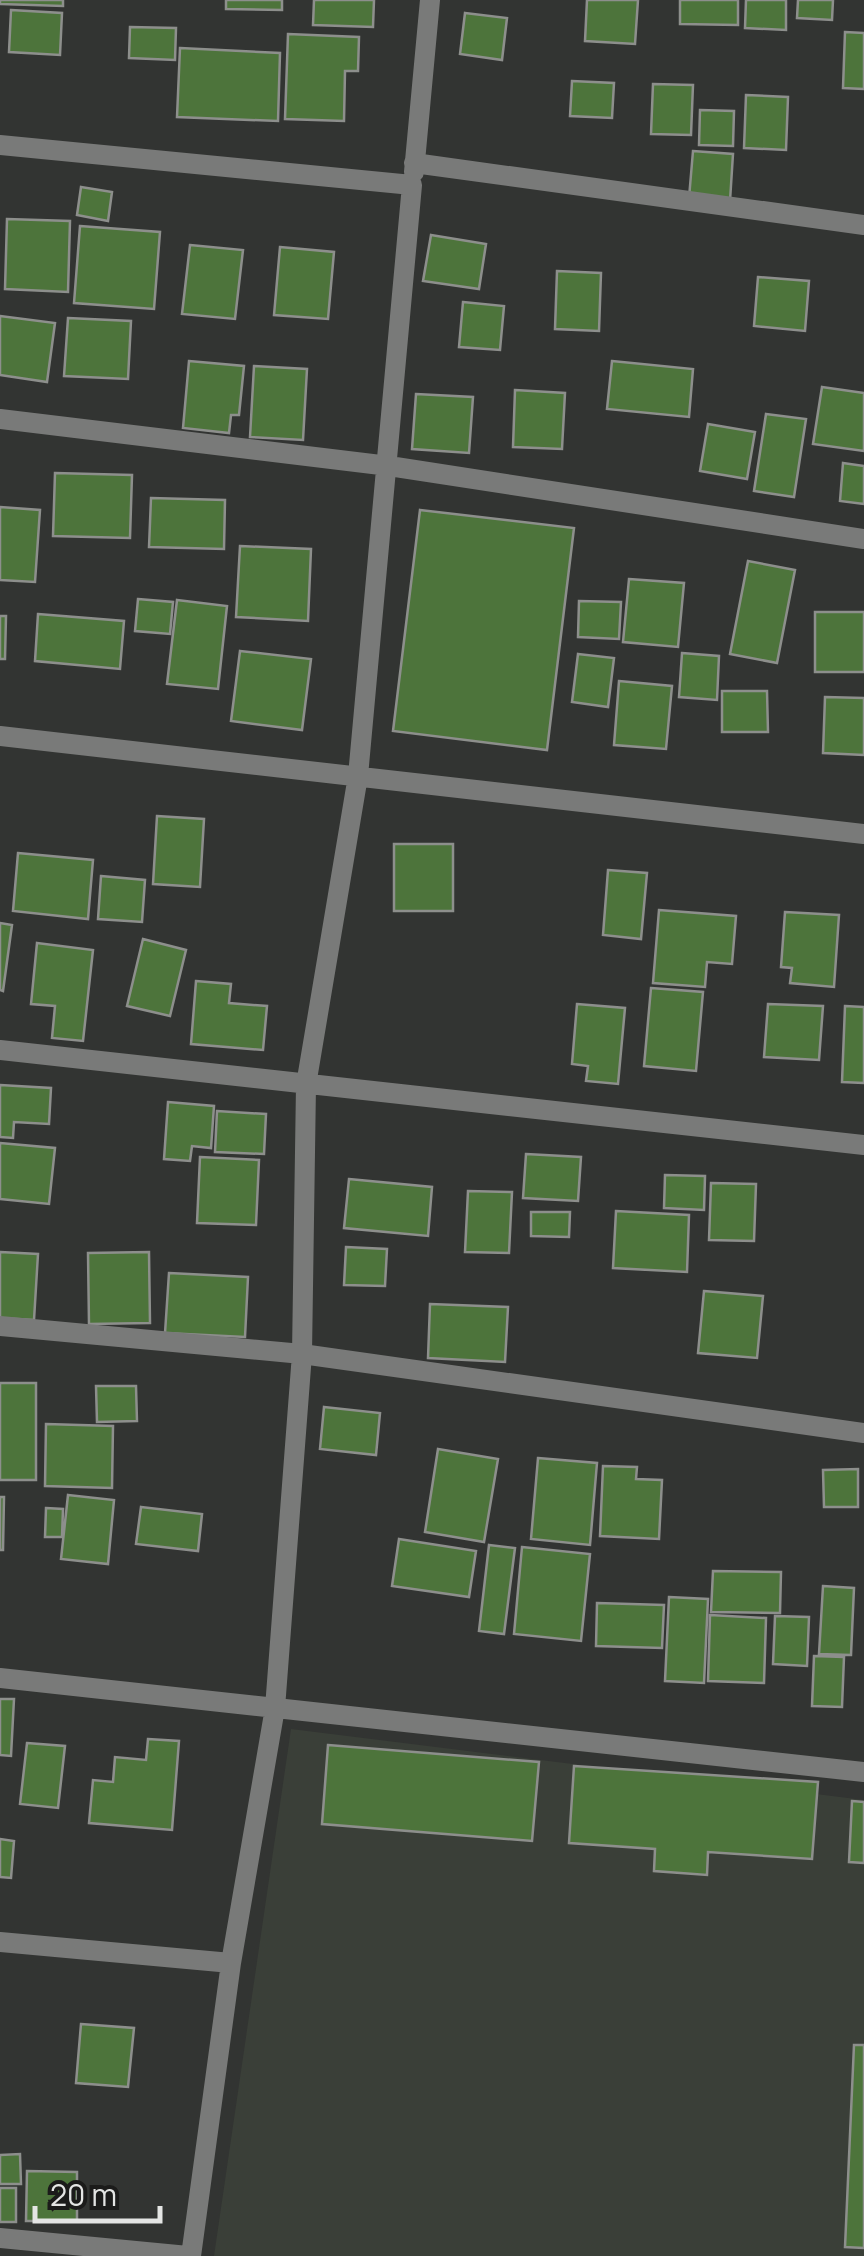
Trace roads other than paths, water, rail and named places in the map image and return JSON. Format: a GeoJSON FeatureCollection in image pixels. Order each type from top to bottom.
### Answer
{"type":"FeatureCollection","features":[{"type":"Feature","properties":{"kind":"street"},"geometry":{"type":"LineString","coordinates":[[0,2238],[190,2256],[231,1963],[275,1708],[302,1354],[306,1085],[358,776],[430,0]]}},
{"type":"Feature","properties":{"kind":"street"},"geometry":{"type":"LineString","coordinates":[[0,145],[412,185]]}},
{"type":"Feature","properties":{"kind":"street"},"geometry":{"type":"LineString","coordinates":[[414,163],[864,225]]}},
{"type":"Feature","properties":{"kind":"street"},"geometry":{"type":"LineString","coordinates":[[0,419],[389,466],[864,539]]}},
{"type":"Feature","properties":{"kind":"street"},"geometry":{"type":"LineString","coordinates":[[0,736],[864,834]]}},
{"type":"Feature","properties":{"kind":"street"},"geometry":{"type":"LineString","coordinates":[[0,1050],[864,1145]]}},
{"type":"Feature","properties":{"kind":"street"},"geometry":{"type":"LineString","coordinates":[[0,1326],[302,1354],[864,1433]]}},
{"type":"Feature","properties":{"kind":"street"},"geometry":{"type":"LineString","coordinates":[[0,1678],[864,1772]]}},
{"type":"Feature","properties":{"kind":"street"},"geometry":{"type":"LineString","coordinates":[[0,1942],[231,1963]]}}]}
